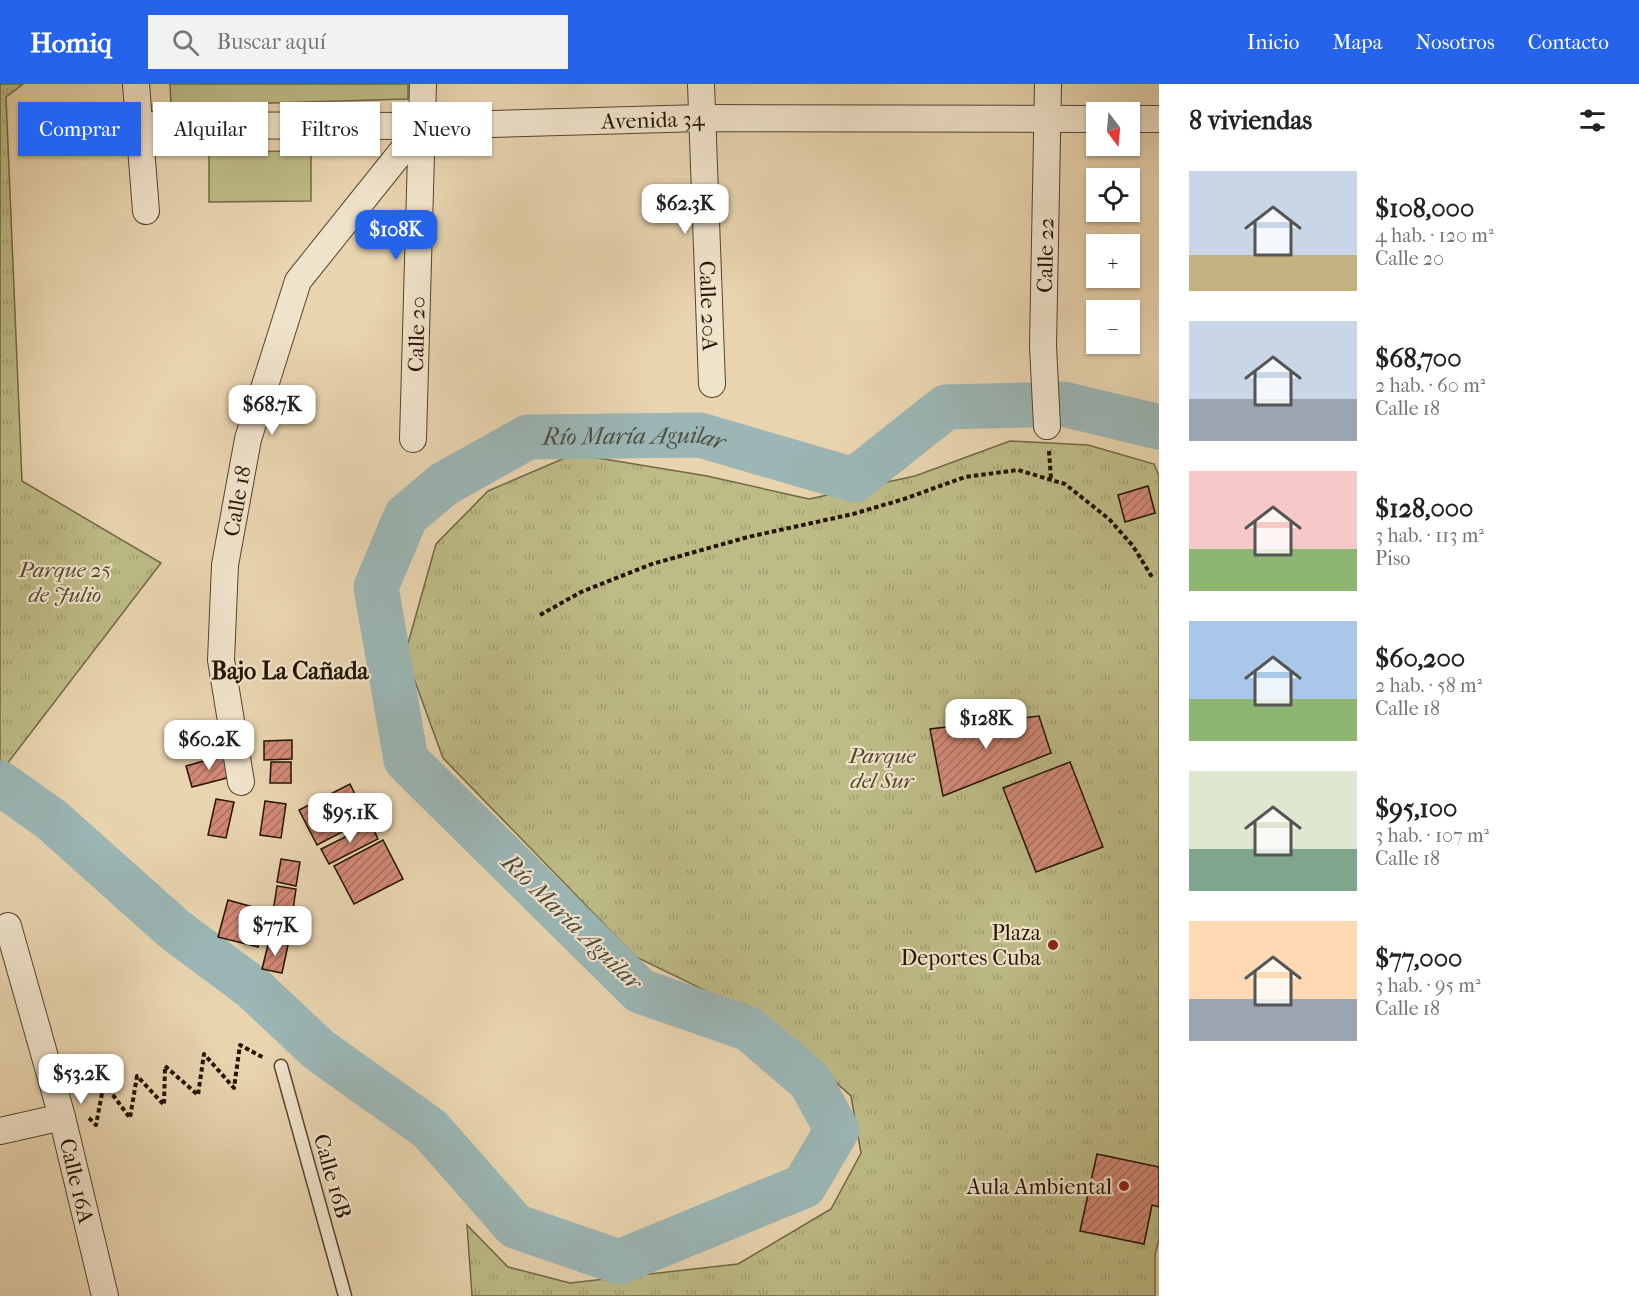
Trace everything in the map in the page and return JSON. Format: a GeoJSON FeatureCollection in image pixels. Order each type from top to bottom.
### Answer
{"type":"FeatureCollection","features":[{"type":"Feature","properties":{"kind":"street"},"geometry":{"type":"LineString","coordinates":[[136,84],[137,102]]}},
{"type":"Feature","properties":{"kind":"street","name":"Calle 20"},"geometry":{"type":"LineString","coordinates":[[423,84],[423,102]]}},
{"type":"Feature","properties":{"kind":"street","name":"Calle 20A"},"geometry":{"type":"LineString","coordinates":[[701,84],[712,384]]}},
{"type":"Feature","properties":{"kind":"street","name":"Calle 22"},"geometry":{"type":"LineString","coordinates":[[1047,426],[1043,346],[1048,84]]}},
{"type":"Feature","properties":{"kind":"street","name":"Avenida 34"},"geometry":{"type":"LineString","coordinates":[[492,124],[702,118],[1086,119]]}},
{"type":"Feature","properties":{"kind":"street"},"geometry":{"type":"LineString","coordinates":[[1140,119],[1159,118]]}},
{"type":"Feature","properties":{"kind":"street","name":"Avenida 34"},"geometry":{"type":"LineString","coordinates":[[141,125],[392,126]]}},
{"type":"Feature","properties":{"kind":"street"},"geometry":{"type":"LineString","coordinates":[[141,150],[146,211]]}},
{"type":"Feature","properties":{"kind":"street","name":"Calle 18"},"geometry":{"type":"LineString","coordinates":[[241,782],[221,660],[225,565],[248,439],[298,281],[398,156]]}},
{"type":"Feature","properties":{"kind":"street","name":"Calle 20"},"geometry":{"type":"LineString","coordinates":[[413,439],[421,156]]}},
{"type":"Feature","properties":{"kind":"street","name":"Calle 16A"},"geometry":{"type":"LineString","coordinates":[[8,926],[73,1114],[105,1296]]}},
{"type":"Feature","properties":{"kind":"street"},"geometry":{"type":"LineString","coordinates":[[0,1131],[73,1114]]}},
{"type":"Feature","properties":{"kind":"lane","name":"Calle 16B"},"geometry":{"type":"LineString","coordinates":[[280,1066],[345,1296]]}},
{"type":"Feature","properties":{"kind":"path"},"geometry":{"type":"LineString","coordinates":[[540,615],[581,592],[652,564],[748,537],[853,514],[965,477],[1018,470],[1065,484],[1109,519],[1133,546],[1152,577]]}},
{"type":"Feature","properties":{"kind":"path"},"geometry":{"type":"LineString","coordinates":[[73,1114],[96,1125],[104,1083],[130,1118],[136,1076],[164,1105],[165,1066],[198,1095],[204,1054],[234,1088],[240,1045],[280,1066]]}},
{"type":"Feature","properties":{"kind":"green space","name":"Parque 25 de Julio"},"geometry":{"type":"Polygon","coordinates":[[[0,84],[23,84],[6,97],[22,481],[161,563],[0,773],[0,84]]]}},
{"type":"Feature","properties":{"kind":"green space"},"geometry":{"type":"Polygon","coordinates":[[[170,84],[408,84],[408,99],[268,103],[171,102],[170,84]]]}},
{"type":"Feature","properties":{"kind":"green space"},"geometry":{"type":"Polygon","coordinates":[[[268,151],[280,151],[280,156],[311,156],[311,201],[209,202],[209,156],[268,156],[268,151]]]}},
{"type":"Feature","properties":{"kind":"green space","name":"Parque del Sur"},"geometry":{"type":"Polygon","coordinates":[[[1010,441],[1088,445],[1154,464],[1159,476],[1159,1240],[1155,1254],[1155,1296],[472,1296],[467,1225],[508,1267],[570,1283],[738,1264],[831,1209],[861,1153],[851,1096],[766,1020],[636,957],[443,758],[405,654],[436,544],[488,491],[574,454],[707,476],[809,499],[915,476],[1010,441]]]}},
{"type":"Feature","properties":{"kind":"building"},"geometry":{"type":"Polygon","coordinates":[[[1148,486],[1155,513],[1125,522],[1118,495],[1148,486]]]}},
{"type":"Feature","properties":{"kind":"building"},"geometry":{"type":"Polygon","coordinates":[[[1039,716],[1051,753],[943,796],[930,729],[1039,716]]]}},
{"type":"Feature","properties":{"kind":"building"},"geometry":{"type":"Polygon","coordinates":[[[292,740],[292,759],[264,760],[264,741],[292,740]]]}},
{"type":"Feature","properties":{"kind":"building"},"geometry":{"type":"Polygon","coordinates":[[[225,755],[231,777],[192,787],[186,766],[225,755]]]}},
{"type":"Feature","properties":{"kind":"building"},"geometry":{"type":"Polygon","coordinates":[[[271,762],[291,762],[291,783],[270,783],[271,762]]]}},
{"type":"Feature","properties":{"kind":"building"},"geometry":{"type":"Polygon","coordinates":[[[1070,762],[1103,847],[1036,872],[1003,788],[1070,762]]]}},
{"type":"Feature","properties":{"kind":"building"},"geometry":{"type":"Polygon","coordinates":[[[350,784],[367,819],[317,845],[299,810],[350,784]]]}},
{"type":"Feature","properties":{"kind":"building"},"geometry":{"type":"Polygon","coordinates":[[[216,799],[234,802],[226,838],[208,835],[216,799]]]}},
{"type":"Feature","properties":{"kind":"building"},"geometry":{"type":"Polygon","coordinates":[[[265,801],[286,804],[281,838],[260,835],[265,801]]]}},
{"type":"Feature","properties":{"kind":"building"},"geometry":{"type":"Polygon","coordinates":[[[371,824],[378,839],[329,864],[321,849],[371,824]]]}},
{"type":"Feature","properties":{"kind":"building"},"geometry":{"type":"Polygon","coordinates":[[[383,840],[403,879],[354,904],[334,866],[383,840]]]}},
{"type":"Feature","properties":{"kind":"building"},"geometry":{"type":"Polygon","coordinates":[[[281,859],[300,862],[296,886],[277,882],[281,859]]]}},
{"type":"Feature","properties":{"kind":"building"},"geometry":{"type":"Polygon","coordinates":[[[277,886],[296,889],[292,916],[273,912],[277,886]]]}},
{"type":"Feature","properties":{"kind":"building"},"geometry":{"type":"Polygon","coordinates":[[[228,900],[267,911],[258,947],[218,937],[228,900]]]}},
{"type":"Feature","properties":{"kind":"building"},"geometry":{"type":"Polygon","coordinates":[[[274,915],[292,916],[290,942],[272,941],[274,915]]]}},
{"type":"Feature","properties":{"kind":"building"},"geometry":{"type":"Polygon","coordinates":[[[269,941],[288,945],[282,973],[262,969],[269,941]]]}},
{"type":"Feature","properties":{"kind":"building","name":"Aula Ambiental"},"geometry":{"type":"Polygon","coordinates":[[[1097,1154],[1159,1167],[1159,1207],[1152,1205],[1144,1244],[1080,1231],[1097,1154]]]}},
{"type":"Feature","properties":{"kind":"waterway","name":"Río María Aguilar"},"geometry":{"type":"LineString","coordinates":[[0,783],[52,820],[175,930],[253,988],[319,1050],[430,1129],[515,1226],[619,1262],[804,1186],[837,1130],[810,1081],[749,1029],[640,991],[406,760],[376,587],[406,516],[444,484],[528,437],[700,435],[854,480],[946,407],[1063,404],[1159,427]]}},
{"type":"Feature","properties":{"kind":"place","name":"Plaza Deportes Cuba"},"geometry":{"type":"Point","coordinates":[1053,945]}},
{"type":"Feature","properties":{"kind":"place","name":"Aula Ambiental"},"geometry":{"type":"Point","coordinates":[1124,1186]}},
{"type":"Feature","properties":{"kind":"district","name":"Bajo La Cañada"},"geometry":{"type":"Point","coordinates":[290,671]}}]}
